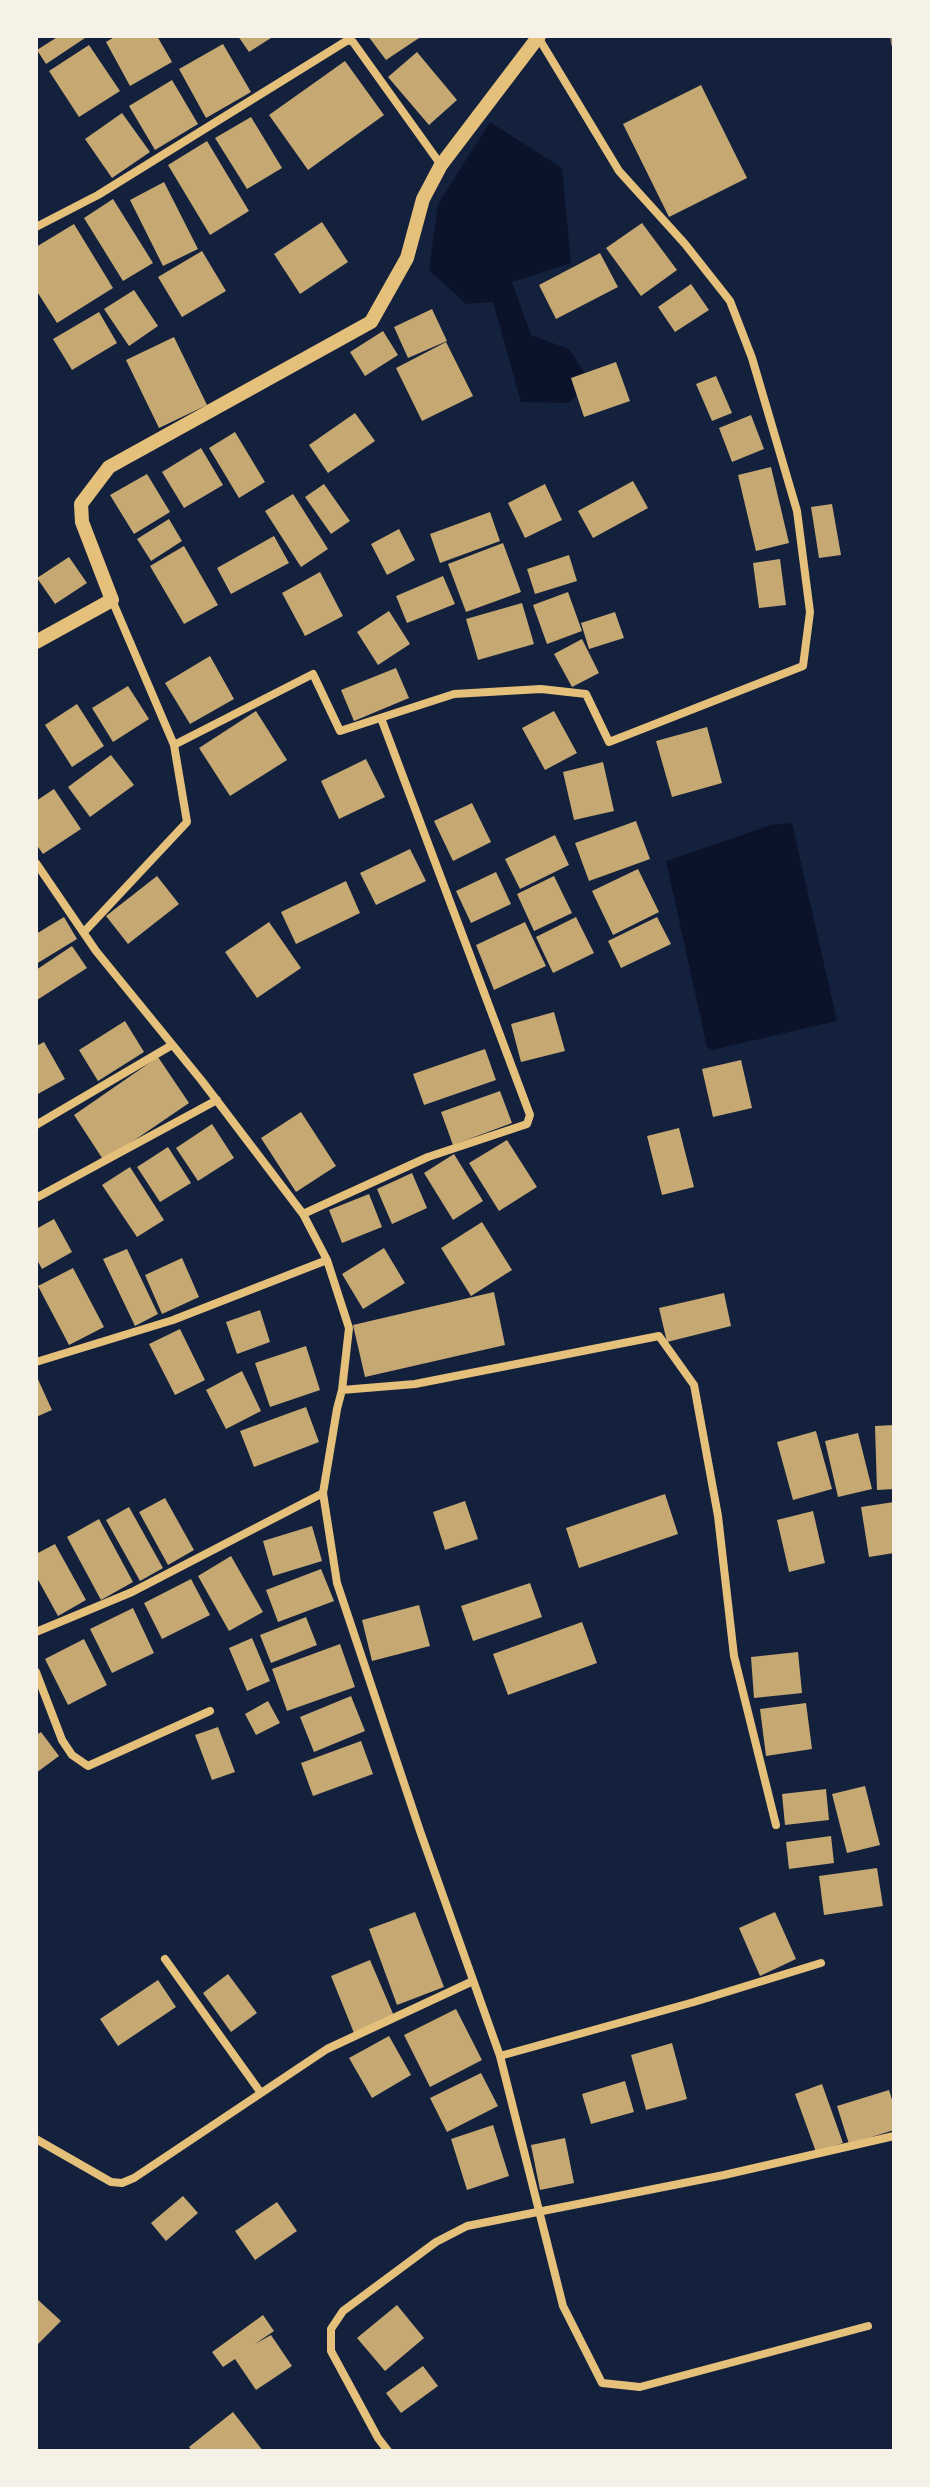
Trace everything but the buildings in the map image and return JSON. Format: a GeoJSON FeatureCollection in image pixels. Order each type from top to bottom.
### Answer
{"type":"FeatureCollection","features":[{"type":"Feature","properties":{"kind":"street"},"geometry":{"type":"LineString","coordinates":[[84,932],[187,822],[174,745],[112,600],[82,522],[81,504],[109,467],[371,322],[407,258],[423,199],[441,165],[538,36],[619,171],[685,244],[730,301],[752,358],[797,511],[810,612],[803,666],[609,742],[586,694],[541,689],[454,694],[340,731],[313,674],[174,745]]}},
{"type":"Feature","properties":{"kind":"street"},"geometry":{"type":"LineString","coordinates":[[36,227],[98,195],[348,40],[353,42],[441,165]]}},
{"type":"Feature","properties":{"kind":"street"},"geometry":{"type":"LineString","coordinates":[[36,642],[112,600]]}},
{"type":"Feature","properties":{"kind":"street"},"geometry":{"type":"LineString","coordinates":[[303,1214],[428,1157],[511,1131],[527,1124],[530,1115],[381,718]]}},
{"type":"Feature","properties":{"kind":"street"},"geometry":{"type":"LineString","coordinates":[[36,863],[84,932],[303,1214],[327,1260],[349,1328],[342,1390],[323,1493],[337,1583],[500,2056],[563,2306],[602,2383],[640,2387],[868,2326]]}},
{"type":"Feature","properties":{"kind":"street"},"geometry":{"type":"LineString","coordinates":[[36,1125],[172,1045]]}},
{"type":"Feature","properties":{"kind":"street"},"geometry":{"type":"LineString","coordinates":[[36,1198],[217,1100]]}},
{"type":"Feature","properties":{"kind":"street"},"geometry":{"type":"LineString","coordinates":[[36,1362],[173,1320],[327,1260]]}},
{"type":"Feature","properties":{"kind":"street"},"geometry":{"type":"LineString","coordinates":[[342,1390],[415,1384],[659,1336],[694,1385],[718,1516],[734,1656],[776,1825]]}},
{"type":"Feature","properties":{"kind":"street"},"geometry":{"type":"LineString","coordinates":[[36,1632],[132,1592],[323,1493]]}},
{"type":"Feature","properties":{"kind":"street"},"geometry":{"type":"LineString","coordinates":[[36,1672],[62,1740],[72,1755],[88,1766],[210,1711]]}},
{"type":"Feature","properties":{"kind":"street"},"geometry":{"type":"LineString","coordinates":[[165,1959],[261,2093]]}},
{"type":"Feature","properties":{"kind":"street"},"geometry":{"type":"LineString","coordinates":[[500,2056],[821,1963]]}},
{"type":"Feature","properties":{"kind":"street"},"geometry":{"type":"LineString","coordinates":[[36,2139],[111,2182],[122,2183],[158,2163],[327,2049],[473,1981]]}},
{"type":"Feature","properties":{"kind":"street"},"geometry":{"type":"LineString","coordinates":[[388,2451],[331,2351],[331,2329],[343,2311],[436,2242],[467,2226],[724,2175],[894,2136]]}},
{"type":"Feature","properties":{"kind":"water"},"geometry":{"type":"Polygon","coordinates":[[[490,122],[562,168],[571,263],[512,282],[531,335],[569,349],[591,382],[569,403],[521,402],[493,302],[466,304],[429,270],[438,204],[490,122]]]}},
{"type":"Feature","properties":{"kind":"water"},"geometry":{"type":"Polygon","coordinates":[[[792,823],[837,1021],[712,1050],[707,1047],[666,861],[771,825],[792,823]]]}},
{"type":"Feature","properties":{"kind":"railway"},"geometry":{"type":"LineString","coordinates":[[893,36],[894,44]]}}]}
